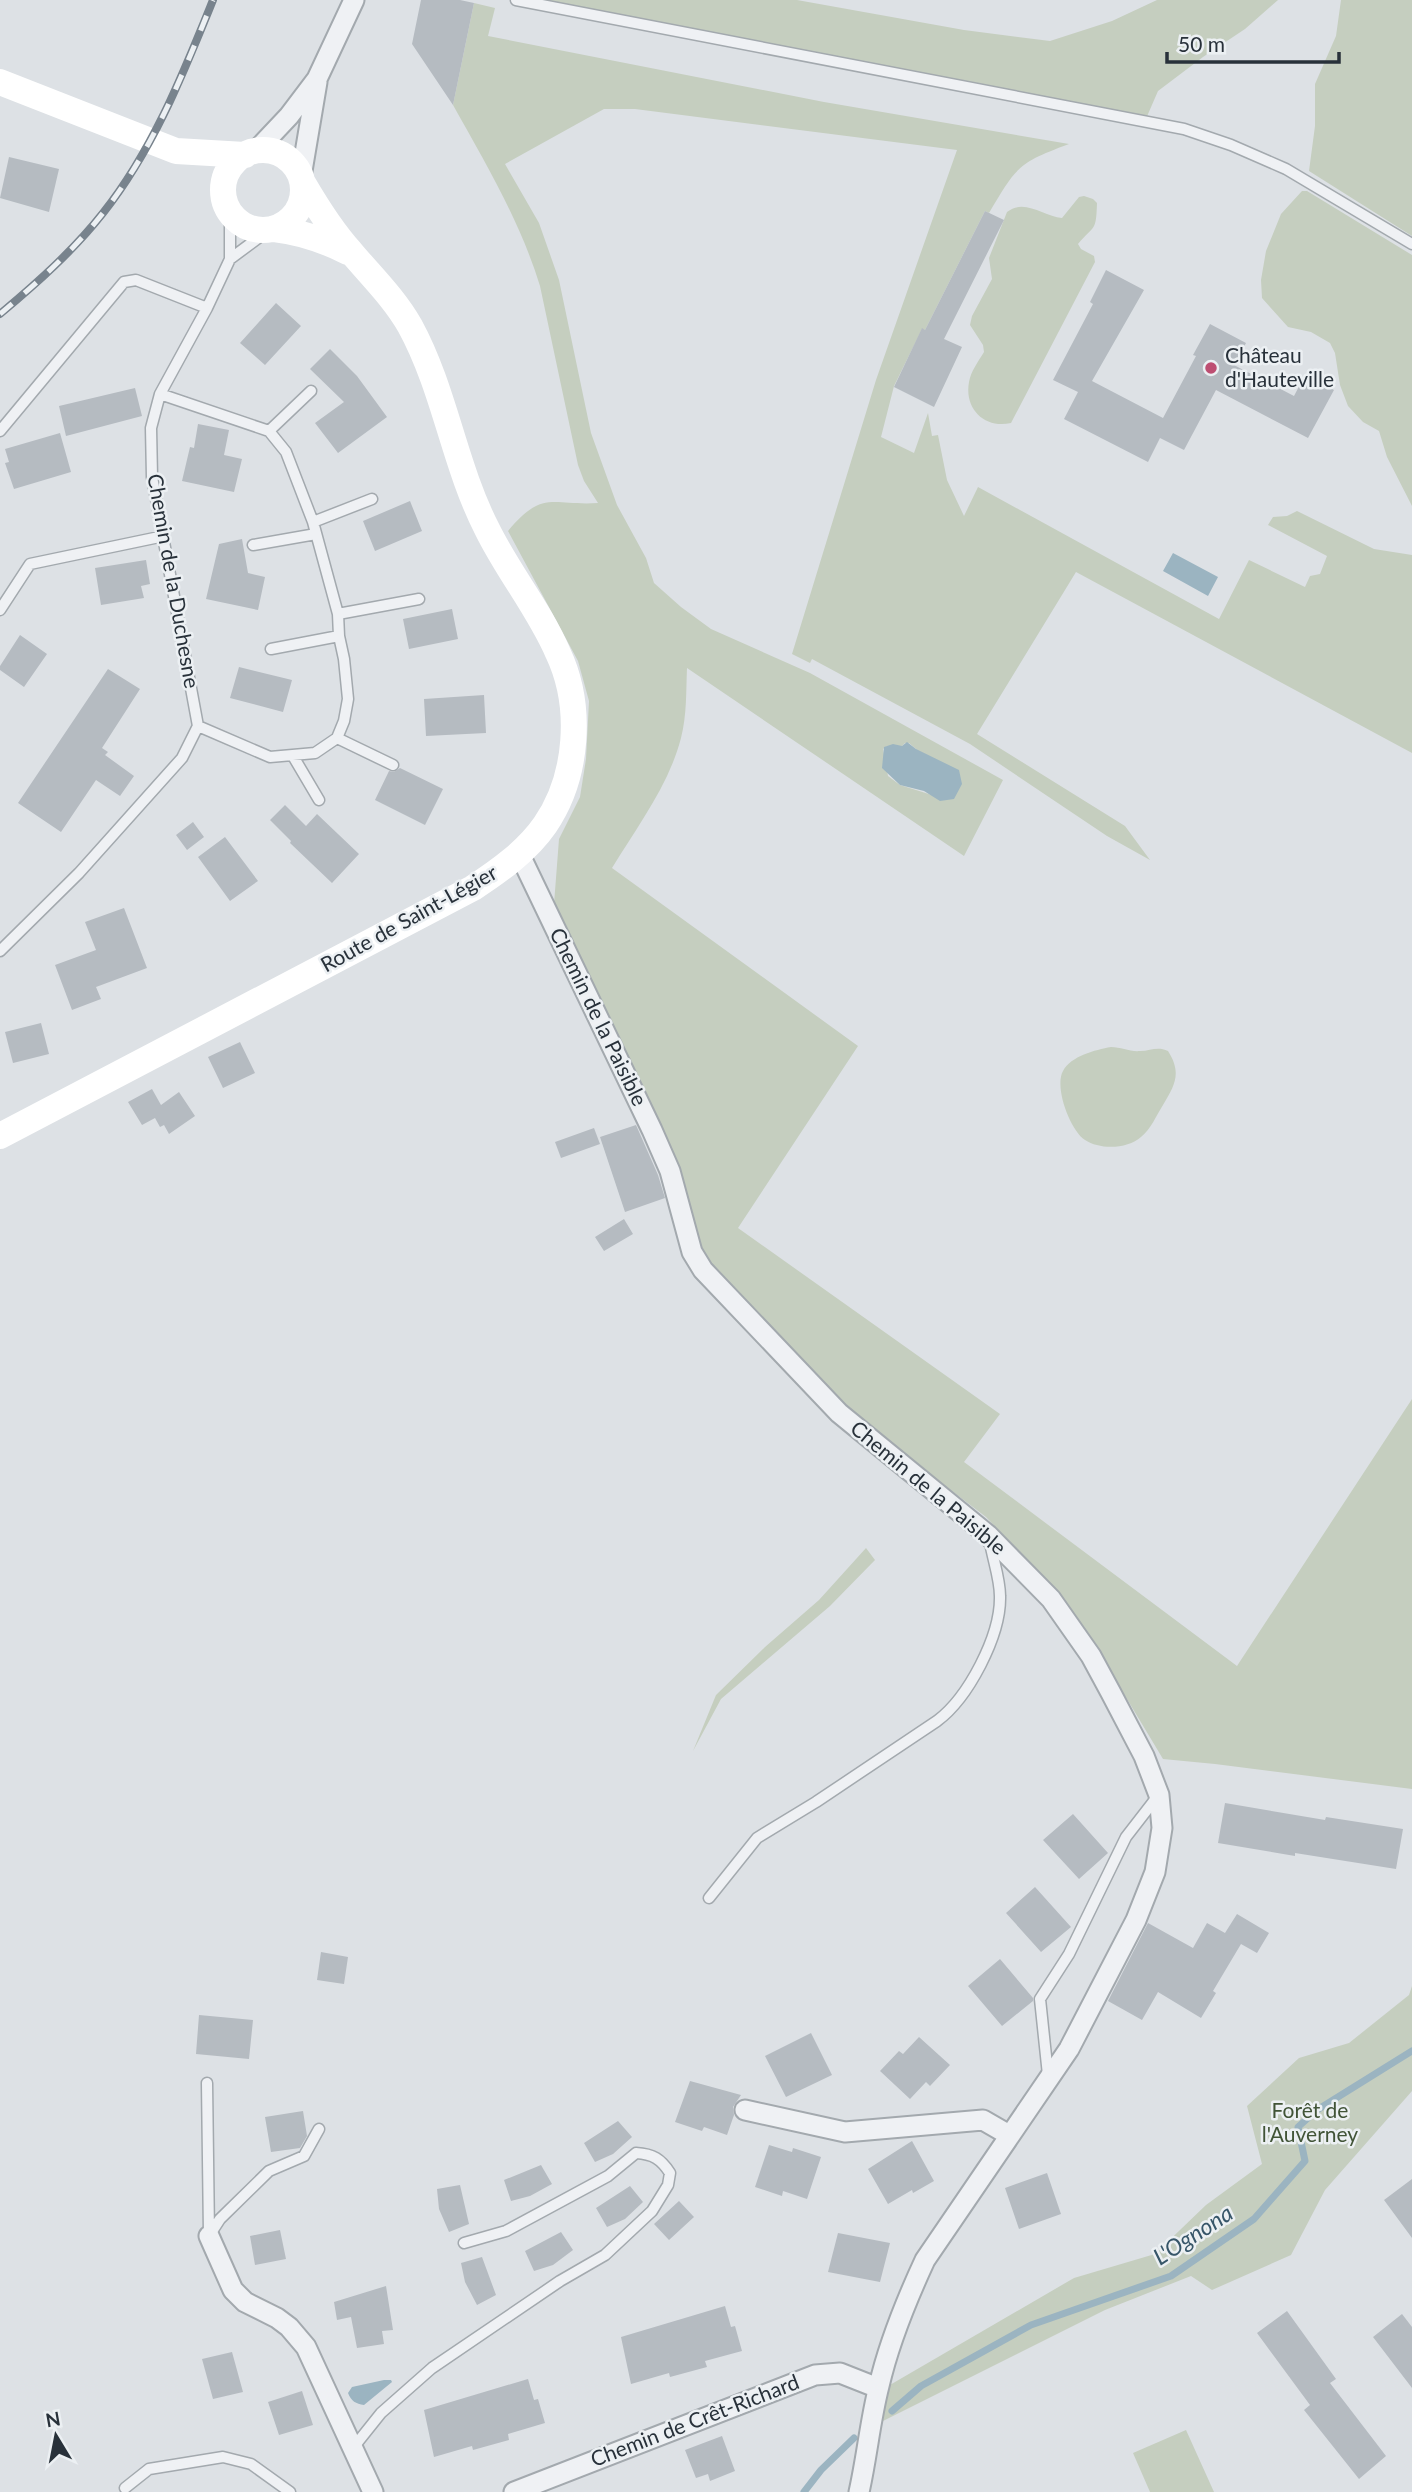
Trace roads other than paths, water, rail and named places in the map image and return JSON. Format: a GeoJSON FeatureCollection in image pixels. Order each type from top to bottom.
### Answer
{"type":"FeatureCollection","features":[{"type":"Feature","properties":{"kind":"main road"},"geometry":{"type":"LineString","coordinates":[[0,82],[176,151],[200,171],[245,226],[256,230],[272,229],[287,223],[298,211],[302,200],[302,180],[294,165],[284,156],[271,151],[176,151]]}},
{"type":"Feature","properties":{"kind":"main road"},"geometry":{"type":"LineString","coordinates":[[227,206],[223,186],[228,171],[235,162],[251,153]]}},
{"type":"Feature","properties":{"kind":"main road","name":"Route de Saint-Légier"},"geometry":{"type":"LineString","coordinates":[[0,1136],[450,901],[490,877],[519,853],[545,825],[562,790],[574,735],[573,712],[566,675],[550,636],[478,512],[429,370],[411,327],[388,293],[329,224],[302,180]]}},
{"type":"Feature","properties":{"kind":"main road","name":"Route de Saint-Légier"},"geometry":{"type":"LineString","coordinates":[[272,229],[317,237],[353,255]]}},
{"type":"Feature","properties":{"kind":"street"},"geometry":{"type":"LineString","coordinates":[[251,153],[289,116],[317,79],[354,0]]}},
{"type":"Feature","properties":{"kind":"street"},"geometry":{"type":"LineString","coordinates":[[302,180],[317,79]]}},
{"type":"Feature","properties":{"kind":"street","name":"Chemin de la Paisible"},"geometry":{"type":"LineString","coordinates":[[519,853],[616,1052],[670,1171],[692,1252],[703,1270],[839,1413],[988,1535],[1051,1599],[1111,1693],[1159,1795],[1162,1828],[1155,1872],[1136,1920],[1069,2049],[925,2260],[894,2335],[878,2388],[859,2492]]}},
{"type":"Feature","properties":{"kind":"street"},"geometry":{"type":"LineString","coordinates":[[745,2110],[845,2132],[983,2120],[1009,2136]]}},
{"type":"Feature","properties":{"kind":"street"},"geometry":{"type":"LineString","coordinates":[[209,2236],[233,2290],[245,2302],[289,2327],[306,2347],[373,2492]]}},
{"type":"Feature","properties":{"kind":"street","name":"Chemin de Crêt-Richard"},"geometry":{"type":"LineString","coordinates":[[514,2492],[815,2375],[839,2373],[878,2388]]}},
{"type":"Feature","properties":{"kind":"lane"},"geometry":{"type":"LineString","coordinates":[[516,0],[1184,129],[1231,145],[1286,169],[1412,244]]}},
{"type":"Feature","properties":{"kind":"lane","name":"Chemin de la Duchesne"},"geometry":{"type":"LineString","coordinates":[[198,726],[152,477],[151,428],[160,394],[207,308],[230,259],[227,206]]}},
{"type":"Feature","properties":{"kind":"lane","name":"Chemin de la Duchesne"},"geometry":{"type":"LineString","coordinates":[[230,259],[272,229]]}},
{"type":"Feature","properties":{"kind":"lane"},"geometry":{"type":"LineString","coordinates":[[0,431],[124,282],[136,280],[207,308]]}},
{"type":"Feature","properties":{"kind":"lane"},"geometry":{"type":"LineString","coordinates":[[269,431],[311,391]]}},
{"type":"Feature","properties":{"kind":"lane"},"geometry":{"type":"LineString","coordinates":[[0,951],[79,873],[182,758],[198,726],[270,757],[315,752],[337,738],[344,721],[348,699],[338,614],[313,522],[286,452],[269,431],[160,394]]}},
{"type":"Feature","properties":{"kind":"lane"},"geometry":{"type":"LineString","coordinates":[[313,522],[372,499]]}},
{"type":"Feature","properties":{"kind":"lane"},"geometry":{"type":"LineString","coordinates":[[253,545],[316,534]]}},
{"type":"Feature","properties":{"kind":"lane"},"geometry":{"type":"LineString","coordinates":[[0,610],[30,564],[164,536]]}},
{"type":"Feature","properties":{"kind":"lane"},"geometry":{"type":"LineString","coordinates":[[338,614],[419,599]]}},
{"type":"Feature","properties":{"kind":"lane"},"geometry":{"type":"LineString","coordinates":[[271,649],[339,636]]}},
{"type":"Feature","properties":{"kind":"lane"},"geometry":{"type":"LineString","coordinates":[[337,738],[393,765]]}},
{"type":"Feature","properties":{"kind":"lane"},"geometry":{"type":"LineString","coordinates":[[293,756],[319,800]]}},
{"type":"Feature","properties":{"kind":"lane"},"geometry":{"type":"LineString","coordinates":[[709,1898],[757,1838],[817,1802],[955,1706],[981,1662],[999,1610],[1000,1591],[988,1535]]}},
{"type":"Feature","properties":{"kind":"lane"},"geometry":{"type":"LineString","coordinates":[[1048,2079],[1040,1999],[1069,1954],[1126,1837],[1159,1795]]}},
{"type":"Feature","properties":{"kind":"lane"},"geometry":{"type":"LineString","coordinates":[[207,2083],[209,2236]]}},
{"type":"Feature","properties":{"kind":"lane"},"geometry":{"type":"LineString","coordinates":[[209,2236],[220,2219],[269,2171],[304,2156],[319,2129]]}},
{"type":"Feature","properties":{"kind":"lane"},"geometry":{"type":"LineString","coordinates":[[352,2448],[381,2413],[432,2368],[560,2281],[605,2255],[652,2211],[668,2185],[670,2173],[662,2162],[650,2154],[636,2154],[608,2176],[506,2231],[464,2243]]}},
{"type":"Feature","properties":{"kind":"lane"},"geometry":{"type":"LineString","coordinates":[[125,2488],[149,2469],[223,2457],[251,2464],[290,2492]]}},
{"type":"Feature","properties":{"kind":"water"},"geometry":{"type":"Polygon","coordinates":[[[1173,553],[1218,577],[1208,596],[1163,571],[1173,553]]]}},
{"type":"Feature","properties":{"kind":"water"},"geometry":{"type":"Polygon","coordinates":[[[907,742],[959,770],[962,784],[954,799],[940,801],[924,791],[900,785],[882,768],[884,747],[893,744],[902,746],[907,742]]]}},
{"type":"Feature","properties":{"kind":"water"},"geometry":{"type":"Polygon","coordinates":[[[384,2380],[392,2382],[364,2405],[354,2402],[348,2393],[352,2387],[384,2380]]]}},
{"type":"Feature","properties":{"kind":"waterway","name":"L'Ognona"},"geometry":{"type":"LineString","coordinates":[[892,2411],[921,2386],[1031,2325],[1171,2276],[1254,2219],[1305,2161],[1298,2127],[1317,2110],[1412,2051]]}},
{"type":"Feature","properties":{"kind":"waterway","name":"L'Ognona"},"geometry":{"type":"LineString","coordinates":[[804,2492],[821,2470],[854,2438]]}},
{"type":"Feature","properties":{"kind":"railway"},"geometry":{"type":"LineString","coordinates":[[0,314],[67,253],[121,189],[166,111],[213,0]]}},
{"type":"Feature","properties":{"kind":"place","name":"Château d'Hauteville"},"geometry":{"type":"Point","coordinates":[1211,368]}},
{"type":"Feature","properties":{"kind":"park label","name":"Forêt de l'Auverney"},"geometry":{"type":"Point","coordinates":[1310,2123]}}]}
